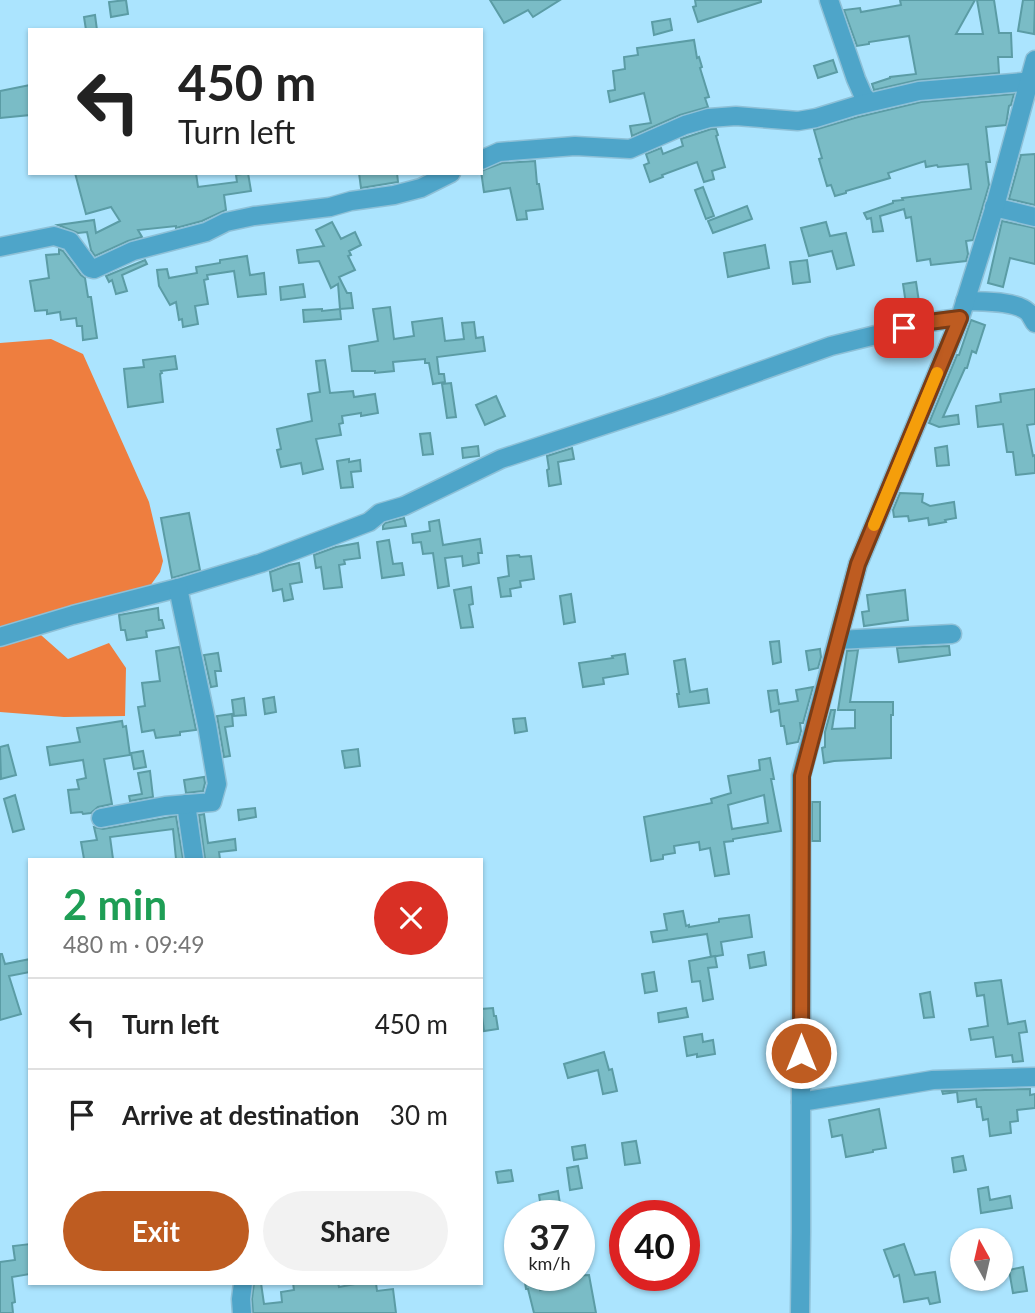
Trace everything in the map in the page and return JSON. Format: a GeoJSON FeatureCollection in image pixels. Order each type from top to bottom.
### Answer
{"type":"FeatureCollection","features":[{"type":"Feature","properties":{"kind":"street"},"geometry":{"type":"LineString","coordinates":[[829,0],[856,79],[869,102]]}},
{"type":"Feature","properties":{"kind":"street"},"geometry":{"type":"LineString","coordinates":[[800,1313],[802,776],[858,564],[962,310],[1035,60]]}},
{"type":"Feature","properties":{"kind":"street"},"geometry":{"type":"LineString","coordinates":[[483,159],[499,152],[575,146],[630,149],[685,125],[709,118],[736,116],[798,121],[919,91],[1031,81]]}},
{"type":"Feature","properties":{"kind":"street"},"geometry":{"type":"LineString","coordinates":[[0,247],[54,236],[70,241],[84,262],[94,269],[134,251],[206,232],[226,222],[394,195],[421,188],[447,175]]}},
{"type":"Feature","properties":{"kind":"street"},"geometry":{"type":"LineString","coordinates":[[994,207],[1035,217]]}},
{"type":"Feature","properties":{"kind":"street"},"geometry":{"type":"LineString","coordinates":[[0,637],[73,615],[178,589],[261,563],[369,522],[380,513],[404,506],[501,459],[831,346],[994,303],[1017,306],[1028,312],[1035,323]]}},
{"type":"Feature","properties":{"kind":"street"},"geometry":{"type":"LineString","coordinates":[[101,818],[165,806],[212,802],[217,784],[178,589]]}},
{"type":"Feature","properties":{"kind":"street"},"geometry":{"type":"LineString","coordinates":[[838,640],[952,635]]}},
{"type":"Feature","properties":{"kind":"street"},"geometry":{"type":"LineString","coordinates":[[186,804],[194,858]]}},
{"type":"Feature","properties":{"kind":"street"},"geometry":{"type":"LineString","coordinates":[[801,1102],[933,1080],[1035,1077]]}},
{"type":"Feature","properties":{"kind":"street"},"geometry":{"type":"LineString","coordinates":[[242,1313],[243,1285]]}},
{"type":"Feature","properties":{"kind":"shaded area"},"geometry":{"type":"Polygon","coordinates":[[[51,339],[83,354],[149,502],[163,561],[160,572],[150,586],[127,595],[24,620],[68,659],[109,643],[126,668],[125,716],[64,717],[0,712],[0,343],[51,339]]]}},
{"type":"Feature","properties":{"kind":"building"},"geometry":{"type":"Polygon","coordinates":[[[126,0],[128,14],[111,17],[109,2],[126,0]]]}},
{"type":"Feature","properties":{"kind":"building"},"geometry":{"type":"Polygon","coordinates":[[[490,0],[560,0],[533,17],[528,10],[504,23],[490,0]]]}},
{"type":"Feature","properties":{"kind":"building"},"geometry":{"type":"Polygon","coordinates":[[[695,0],[761,2],[698,22],[693,7],[696,6],[695,0]]]}},
{"type":"Feature","properties":{"kind":"building"},"geometry":{"type":"Polygon","coordinates":[[[900,0],[975,0],[956,34],[983,34],[977,0],[994,0],[999,33],[1011,33],[1012,57],[998,57],[999,73],[918,80],[874,90],[872,84],[890,77],[916,74],[909,36],[857,46],[844,10],[860,8],[861,12],[901,5],[900,0]]]}},
{"type":"Feature","properties":{"kind":"building"},"geometry":{"type":"Polygon","coordinates":[[[1023,0],[1035,0],[1034,34],[1018,31],[1023,0]]]}},
{"type":"Feature","properties":{"kind":"building"},"geometry":{"type":"Polygon","coordinates":[[[95,15],[97,28],[86,28],[84,17],[95,15]]]}},
{"type":"Feature","properties":{"kind":"building"},"geometry":{"type":"Polygon","coordinates":[[[670,19],[672,30],[654,35],[652,22],[670,19]]]}},
{"type":"Feature","properties":{"kind":"building"},"geometry":{"type":"Polygon","coordinates":[[[694,40],[709,97],[705,98],[708,107],[680,115],[632,136],[630,126],[651,123],[644,93],[610,102],[608,91],[615,90],[613,71],[625,69],[624,57],[638,55],[637,48],[694,40]]]}},
{"type":"Feature","properties":{"kind":"building"},"geometry":{"type":"Polygon","coordinates":[[[833,60],[837,72],[818,78],[814,66],[833,60]]]}},
{"type":"Feature","properties":{"kind":"building"},"geometry":{"type":"Polygon","coordinates":[[[28,85],[28,115],[0,118],[0,91],[28,85]]]}},
{"type":"Feature","properties":{"kind":"building"},"geometry":{"type":"Polygon","coordinates":[[[1014,94],[1006,125],[986,127],[990,162],[986,162],[989,185],[973,240],[966,241],[966,261],[931,265],[930,259],[917,261],[911,217],[906,218],[904,209],[880,216],[883,231],[873,232],[871,218],[867,219],[864,213],[893,201],[903,200],[902,198],[971,189],[968,164],[926,167],[925,161],[888,173],[890,178],[835,196],[831,185],[827,186],[814,130],[921,102],[1014,94]]]}},
{"type":"Feature","properties":{"kind":"building"},"geometry":{"type":"Polygon","coordinates":[[[716,129],[725,167],[712,171],[714,179],[704,182],[697,162],[650,182],[644,165],[649,163],[646,154],[661,148],[663,154],[683,146],[681,139],[716,129]]]}},
{"type":"Feature","properties":{"kind":"building"},"geometry":{"type":"Polygon","coordinates":[[[1035,154],[1035,205],[1009,199],[1021,155],[1035,154]]]}},
{"type":"Feature","properties":{"kind":"building"},"geometry":{"type":"Polygon","coordinates":[[[535,161],[543,209],[526,211],[527,219],[517,220],[510,188],[484,192],[483,170],[502,163],[535,161]]]}},
{"type":"Feature","properties":{"kind":"building"},"geometry":{"type":"Polygon","coordinates":[[[76,175],[196,175],[198,187],[237,182],[236,175],[248,175],[251,191],[224,195],[226,210],[202,221],[176,228],[138,230],[142,237],[95,256],[87,232],[78,233],[58,225],[94,220],[96,233],[120,221],[111,207],[86,214],[76,175]]]}},
{"type":"Feature","properties":{"kind":"building"},"geometry":{"type":"Polygon","coordinates":[[[359,175],[397,175],[398,182],[361,188],[359,175]]]}},
{"type":"Feature","properties":{"kind":"building"},"geometry":{"type":"Polygon","coordinates":[[[703,187],[714,216],[706,219],[695,190],[703,187]]]}},
{"type":"Feature","properties":{"kind":"building"},"geometry":{"type":"Polygon","coordinates":[[[747,206],[752,219],[713,233],[708,221],[747,206]]]}},
{"type":"Feature","properties":{"kind":"building"},"geometry":{"type":"Polygon","coordinates":[[[1002,221],[1035,228],[1035,264],[1010,258],[1003,287],[988,283],[1002,221]]]}},
{"type":"Feature","properties":{"kind":"building"},"geometry":{"type":"Polygon","coordinates":[[[332,222],[341,239],[355,232],[361,245],[349,251],[351,255],[348,256],[355,270],[339,277],[347,293],[351,293],[353,308],[340,309],[338,284],[331,288],[319,261],[299,263],[297,250],[324,246],[316,230],[332,222]]]}},
{"type":"Feature","properties":{"kind":"building"},"geometry":{"type":"Polygon","coordinates":[[[826,222],[830,236],[846,233],[854,265],[837,269],[832,251],[809,256],[801,228],[826,222]]]}},
{"type":"Feature","properties":{"kind":"building"},"geometry":{"type":"Polygon","coordinates":[[[765,245],[769,268],[728,277],[724,253],[765,245]]]}},
{"type":"Feature","properties":{"kind":"building"},"geometry":{"type":"Polygon","coordinates":[[[59,249],[85,278],[88,297],[91,297],[97,338],[83,340],[82,326],[77,326],[76,318],[61,320],[60,312],[47,314],[47,310],[35,311],[30,281],[49,278],[46,255],[59,254],[59,249]]]}},
{"type":"Feature","properties":{"kind":"building"},"geometry":{"type":"Polygon","coordinates":[[[247,256],[250,275],[264,273],[266,294],[238,297],[234,271],[207,275],[208,279],[204,280],[208,304],[195,306],[198,324],[183,327],[176,302],[170,305],[159,286],[157,270],[167,269],[169,278],[197,273],[196,267],[220,263],[220,260],[247,256]]]}},
{"type":"Feature","properties":{"kind":"building"},"geometry":{"type":"Polygon","coordinates":[[[145,260],[147,264],[122,275],[127,291],[116,294],[112,280],[109,282],[106,276],[145,260]]]}},
{"type":"Feature","properties":{"kind":"building"},"geometry":{"type":"Polygon","coordinates":[[[807,260],[810,282],[793,284],[790,262],[807,260]]]}},
{"type":"Feature","properties":{"kind":"building"},"geometry":{"type":"Polygon","coordinates":[[[916,282],[919,302],[906,304],[903,284],[916,282]]]}},
{"type":"Feature","properties":{"kind":"building"},"geometry":{"type":"Polygon","coordinates":[[[303,284],[305,297],[281,300],[280,287],[303,284]]]}},
{"type":"Feature","properties":{"kind":"building"},"geometry":{"type":"Polygon","coordinates":[[[390,307],[394,339],[414,336],[412,322],[442,318],[445,341],[464,339],[462,323],[474,322],[476,338],[483,337],[485,351],[437,357],[439,374],[444,374],[445,382],[433,384],[429,363],[425,363],[425,359],[393,362],[394,371],[352,371],[349,346],[378,341],[373,309],[390,307]]]}},
{"type":"Feature","properties":{"kind":"building"},"geometry":{"type":"Polygon","coordinates":[[[340,309],[341,319],[304,322],[303,310],[340,309]]]}},
{"type":"Feature","properties":{"kind":"building"},"geometry":{"type":"Polygon","coordinates":[[[971,320],[985,325],[976,353],[972,351],[967,368],[943,417],[958,415],[959,424],[939,427],[929,423],[959,355],[971,320]]]}},
{"type":"Feature","properties":{"kind":"building"},"geometry":{"type":"Polygon","coordinates":[[[175,356],[177,369],[161,371],[160,374],[163,402],[128,407],[124,369],[144,367],[143,360],[175,356]]]}},
{"type":"Feature","properties":{"kind":"building"},"geometry":{"type":"Polygon","coordinates":[[[325,360],[330,393],[353,391],[354,397],[375,394],[378,413],[342,416],[343,423],[339,424],[341,435],[316,439],[323,469],[303,474],[301,463],[281,467],[277,450],[281,449],[277,429],[312,421],[308,394],[320,392],[316,361],[325,360]]]}},
{"type":"Feature","properties":{"kind":"building"},"geometry":{"type":"Polygon","coordinates":[[[451,383],[456,417],[447,418],[442,384],[451,383]]]}},
{"type":"Feature","properties":{"kind":"building"},"geometry":{"type":"Polygon","coordinates":[[[1035,389],[1035,424],[1027,425],[1033,456],[1035,455],[1035,473],[1016,475],[1013,452],[1007,452],[1003,424],[978,427],[976,406],[1001,402],[1000,394],[1035,389]]]}},
{"type":"Feature","properties":{"kind":"building"},"geometry":{"type":"Polygon","coordinates":[[[496,396],[505,416],[485,425],[476,405],[496,396]]]}},
{"type":"Feature","properties":{"kind":"building"},"geometry":{"type":"Polygon","coordinates":[[[430,433],[433,454],[423,455],[420,434],[430,433]]]}},
{"type":"Feature","properties":{"kind":"building"},"geometry":{"type":"Polygon","coordinates":[[[478,446],[479,456],[463,458],[462,448],[478,446]]]}},
{"type":"Feature","properties":{"kind":"building"},"geometry":{"type":"Polygon","coordinates":[[[947,446],[949,465],[937,466],[935,448],[947,446]]]}},
{"type":"Feature","properties":{"kind":"building"},"geometry":{"type":"Polygon","coordinates":[[[572,448],[574,459],[558,462],[561,484],[549,486],[547,456],[572,448]]]}},
{"type":"Feature","properties":{"kind":"building"},"geometry":{"type":"Polygon","coordinates":[[[349,459],[349,462],[360,460],[361,471],[351,472],[353,487],[341,488],[337,461],[349,459]]]}},
{"type":"Feature","properties":{"kind":"building"},"geometry":{"type":"Polygon","coordinates":[[[900,493],[923,494],[922,502],[930,506],[954,502],[956,518],[929,525],[928,518],[909,521],[908,516],[894,517],[893,510],[900,493]]]}},
{"type":"Feature","properties":{"kind":"building"},"geometry":{"type":"Polygon","coordinates":[[[189,513],[200,570],[172,578],[161,518],[189,513]]]}},
{"type":"Feature","properties":{"kind":"building"},"geometry":{"type":"Polygon","coordinates":[[[404,518],[406,526],[383,529],[385,523],[404,518]]]}},
{"type":"Feature","properties":{"kind":"building"},"geometry":{"type":"Polygon","coordinates":[[[439,520],[443,545],[480,539],[482,553],[478,553],[479,563],[463,566],[462,556],[445,558],[449,586],[438,588],[433,553],[423,554],[421,542],[413,543],[412,534],[430,531],[429,522],[439,520]]]}},
{"type":"Feature","properties":{"kind":"building"},"geometry":{"type":"Polygon","coordinates":[[[389,540],[393,564],[402,563],[404,575],[382,578],[377,542],[389,540]]]}},
{"type":"Feature","properties":{"kind":"building"},"geometry":{"type":"Polygon","coordinates":[[[358,543],[360,558],[344,560],[345,564],[339,565],[342,587],[324,589],[321,567],[316,568],[314,555],[358,543]]]}},
{"type":"Feature","properties":{"kind":"building"},"geometry":{"type":"Polygon","coordinates":[[[507,556],[531,556],[534,579],[520,581],[521,587],[510,589],[511,596],[501,597],[498,578],[509,576],[507,556]]]}},
{"type":"Feature","properties":{"kind":"building"},"geometry":{"type":"Polygon","coordinates":[[[299,563],[302,582],[290,584],[293,599],[284,601],[282,589],[273,591],[270,572],[299,563]]]}},
{"type":"Feature","properties":{"kind":"building"},"geometry":{"type":"Polygon","coordinates":[[[471,587],[473,604],[469,605],[473,627],[461,628],[454,590],[471,587]]]}},
{"type":"Feature","properties":{"kind":"building"},"geometry":{"type":"Polygon","coordinates":[[[905,590],[908,620],[864,626],[862,612],[869,611],[867,595],[905,590]]]}},
{"type":"Feature","properties":{"kind":"building"},"geometry":{"type":"Polygon","coordinates":[[[571,594],[575,622],[564,624],[560,596],[571,594]]]}},
{"type":"Feature","properties":{"kind":"building"},"geometry":{"type":"Polygon","coordinates":[[[158,608],[159,620],[162,620],[164,628],[146,631],[147,637],[127,640],[125,630],[121,630],[119,615],[158,608]]]}},
{"type":"Feature","properties":{"kind":"building"},"geometry":{"type":"Polygon","coordinates":[[[779,641],[781,662],[773,664],[770,642],[779,641]]]}},
{"type":"Feature","properties":{"kind":"building"},"geometry":{"type":"Polygon","coordinates":[[[949,646],[950,655],[899,662],[897,648],[949,646]]]}},
{"type":"Feature","properties":{"kind":"building"},"geometry":{"type":"Polygon","coordinates":[[[179,647],[196,730],[156,738],[154,730],[142,732],[138,707],[145,706],[142,683],[160,681],[156,651],[179,647]]]}},
{"type":"Feature","properties":{"kind":"building"},"geometry":{"type":"Polygon","coordinates":[[[820,649],[818,668],[809,670],[806,651],[820,649]]]}},
{"type":"Feature","properties":{"kind":"building"},"geometry":{"type":"Polygon","coordinates":[[[858,650],[850,702],[893,702],[891,758],[824,763],[822,748],[825,747],[825,732],[831,710],[835,710],[832,729],[855,728],[855,710],[838,710],[847,651],[858,650]]]}},
{"type":"Feature","properties":{"kind":"building"},"geometry":{"type":"Polygon","coordinates":[[[218,653],[221,671],[215,671],[217,686],[211,687],[204,655],[218,653]]]}},
{"type":"Feature","properties":{"kind":"building"},"geometry":{"type":"Polygon","coordinates":[[[625,654],[628,674],[603,678],[604,684],[583,687],[579,663],[625,654]]]}},
{"type":"Feature","properties":{"kind":"building"},"geometry":{"type":"Polygon","coordinates":[[[685,659],[690,692],[707,689],[709,703],[679,707],[674,661],[685,659]]]}},
{"type":"Feature","properties":{"kind":"building"},"geometry":{"type":"Polygon","coordinates":[[[813,687],[803,723],[800,723],[798,742],[787,744],[779,710],[771,712],[768,691],[777,690],[779,704],[798,701],[796,690],[813,687]]]}},
{"type":"Feature","properties":{"kind":"building"},"geometry":{"type":"Polygon","coordinates":[[[274,697],[276,712],[265,714],[263,699],[274,697]]]}},
{"type":"Feature","properties":{"kind":"building"},"geometry":{"type":"Polygon","coordinates":[[[244,698],[246,715],[234,716],[232,700],[244,698]]]}},
{"type":"Feature","properties":{"kind":"building"},"geometry":{"type":"Polygon","coordinates":[[[232,714],[233,726],[225,727],[230,756],[224,757],[217,716],[232,714]]]}},
{"type":"Feature","properties":{"kind":"building"},"geometry":{"type":"Polygon","coordinates":[[[525,718],[527,731],[515,733],[513,719],[525,718]]]}},
{"type":"Feature","properties":{"kind":"building"},"geometry":{"type":"Polygon","coordinates":[[[122,721],[123,727],[126,726],[130,755],[104,759],[112,804],[98,807],[91,813],[71,813],[68,790],[79,789],[77,780],[86,778],[83,760],[50,765],[47,747],[80,742],[77,728],[122,721]]]}},
{"type":"Feature","properties":{"kind":"building"},"geometry":{"type":"Polygon","coordinates":[[[8,745],[16,775],[1,779],[0,747],[8,745]]]}},
{"type":"Feature","properties":{"kind":"building"},"geometry":{"type":"Polygon","coordinates":[[[358,749],[360,766],[345,768],[342,751],[358,749]]]}},
{"type":"Feature","properties":{"kind":"building"},"geometry":{"type":"Polygon","coordinates":[[[143,751],[146,767],[134,769],[131,753],[143,751]]]}},
{"type":"Feature","properties":{"kind":"building"},"geometry":{"type":"Polygon","coordinates":[[[770,758],[774,779],[771,779],[781,831],[724,842],[729,874],[715,876],[710,848],[700,850],[699,842],[674,846],[675,853],[651,861],[644,817],[712,803],[711,799],[731,793],[728,776],[760,770],[759,760],[770,758]],[[764,795],[728,805],[732,829],[768,823],[764,795]]]}},
{"type":"Feature","properties":{"kind":"building"},"geometry":{"type":"Polygon","coordinates":[[[150,771],[153,797],[130,801],[129,796],[142,794],[138,773],[150,771]]]}},
{"type":"Feature","properties":{"kind":"building"},"geometry":{"type":"Polygon","coordinates":[[[204,777],[203,791],[186,793],[184,780],[204,777]]]}},
{"type":"Feature","properties":{"kind":"building"},"geometry":{"type":"Polygon","coordinates":[[[15,795],[24,829],[13,832],[4,799],[15,795]]]}},
{"type":"Feature","properties":{"kind":"building"},"geometry":{"type":"Polygon","coordinates":[[[812,802],[820,802],[820,841],[812,841],[812,802]]]}},
{"type":"Feature","properties":{"kind":"building"},"geometry":{"type":"Polygon","coordinates":[[[255,808],[256,817],[239,820],[238,810],[255,808]]]}},
{"type":"Feature","properties":{"kind":"building"},"geometry":{"type":"Polygon","coordinates":[[[204,814],[208,843],[235,839],[236,850],[219,852],[220,858],[205,858],[199,815],[204,814]]]}},
{"type":"Feature","properties":{"kind":"building"},"geometry":{"type":"Polygon","coordinates":[[[176,816],[183,858],[176,858],[173,829],[110,837],[113,858],[84,858],[81,842],[97,840],[94,827],[103,829],[176,816]]]}},
{"type":"Feature","properties":{"kind":"building"},"geometry":{"type":"Polygon","coordinates":[[[683,911],[686,926],[689,927],[749,915],[752,937],[721,942],[723,955],[711,957],[707,934],[653,942],[651,932],[667,930],[664,914],[683,911]]]}},
{"type":"Feature","properties":{"kind":"building"},"geometry":{"type":"Polygon","coordinates":[[[764,952],[766,965],[750,968],[748,955],[764,952]]]}},
{"type":"Feature","properties":{"kind":"building"},"geometry":{"type":"Polygon","coordinates":[[[0,954],[5,964],[28,959],[28,972],[9,976],[21,1014],[0,1020],[0,954]]]}},
{"type":"Feature","properties":{"kind":"building"},"geometry":{"type":"Polygon","coordinates":[[[715,956],[717,967],[708,968],[713,999],[703,1001],[700,981],[692,982],[689,961],[715,956]]]}},
{"type":"Feature","properties":{"kind":"building"},"geometry":{"type":"Polygon","coordinates":[[[654,972],[657,991],[645,993],[642,974],[654,972]]]}},
{"type":"Feature","properties":{"kind":"building"},"geometry":{"type":"Polygon","coordinates":[[[1001,980],[1008,1024],[1025,1021],[1027,1032],[1019,1033],[1023,1061],[1013,1062],[1012,1055],[996,1057],[993,1037],[971,1040],[969,1029],[988,1026],[984,995],[977,996],[975,983],[1001,980]]]}},
{"type":"Feature","properties":{"kind":"building"},"geometry":{"type":"Polygon","coordinates":[[[930,992],[934,1017],[924,1018],[920,994],[930,992]]]}},
{"type":"Feature","properties":{"kind":"building"},"geometry":{"type":"Polygon","coordinates":[[[493,1008],[498,1029],[484,1031],[483,1009],[493,1008]]]}},
{"type":"Feature","properties":{"kind":"building"},"geometry":{"type":"Polygon","coordinates":[[[686,1008],[688,1017],[659,1022],[658,1013],[686,1008]]]}},
{"type":"Feature","properties":{"kind":"building"},"geometry":{"type":"Polygon","coordinates":[[[702,1034],[703,1042],[713,1040],[715,1054],[687,1056],[684,1037],[702,1034]]]}},
{"type":"Feature","properties":{"kind":"building"},"geometry":{"type":"Polygon","coordinates":[[[604,1052],[609,1070],[612,1069],[617,1091],[603,1094],[598,1070],[568,1078],[564,1064],[604,1052]]]}},
{"type":"Feature","properties":{"kind":"building"},"geometry":{"type":"Polygon","coordinates":[[[1030,1089],[1030,1095],[1035,1094],[1035,1108],[1017,1110],[1018,1121],[1010,1122],[1011,1133],[990,1136],[988,1119],[983,1120],[981,1107],[977,1107],[976,1099],[958,1102],[957,1092],[943,1094],[942,1091],[1030,1089]]]}},
{"type":"Feature","properties":{"kind":"building"},"geometry":{"type":"Polygon","coordinates":[[[879,1109],[886,1148],[846,1157],[842,1135],[832,1137],[829,1120],[879,1109]]]}},
{"type":"Feature","properties":{"kind":"building"},"geometry":{"type":"Polygon","coordinates":[[[636,1141],[640,1163],[625,1165],[622,1143],[636,1141]]]}},
{"type":"Feature","properties":{"kind":"building"},"geometry":{"type":"Polygon","coordinates":[[[585,1145],[587,1158],[574,1160],[572,1147],[585,1145]]]}},
{"type":"Feature","properties":{"kind":"building"},"geometry":{"type":"Polygon","coordinates":[[[963,1156],[966,1170],[954,1172],[952,1158],[963,1156]]]}},
{"type":"Feature","properties":{"kind":"building"},"geometry":{"type":"Polygon","coordinates":[[[578,1166],[582,1188],[570,1190],[567,1168],[578,1166]]]}},
{"type":"Feature","properties":{"kind":"building"},"geometry":{"type":"Polygon","coordinates":[[[511,1170],[513,1181],[498,1183],[496,1172],[511,1170]]]}},
{"type":"Feature","properties":{"kind":"building"},"geometry":{"type":"Polygon","coordinates":[[[988,1187],[990,1200],[1010,1196],[1012,1208],[981,1213],[978,1189],[988,1187]]]}},
{"type":"Feature","properties":{"kind":"building"},"geometry":{"type":"Polygon","coordinates":[[[558,1191],[559,1200],[540,1200],[539,1195],[558,1191]]]}},
{"type":"Feature","properties":{"kind":"building"},"geometry":{"type":"Polygon","coordinates":[[[28,1244],[28,1274],[12,1277],[15,1302],[12,1303],[13,1313],[0,1313],[0,1262],[15,1260],[13,1246],[28,1244]]]}},
{"type":"Feature","properties":{"kind":"building"},"geometry":{"type":"Polygon","coordinates":[[[904,1244],[915,1275],[935,1272],[940,1302],[930,1304],[928,1298],[904,1302],[899,1275],[894,1277],[884,1250],[904,1244]]]}},
{"type":"Feature","properties":{"kind":"building"},"geometry":{"type":"Polygon","coordinates":[[[1023,1267],[1027,1291],[1013,1293],[1013,1269],[1023,1267]]]}},
{"type":"Feature","properties":{"kind":"building"},"geometry":{"type":"Polygon","coordinates":[[[254,1285],[261,1285],[264,1304],[282,1302],[281,1292],[294,1290],[293,1285],[376,1285],[377,1291],[393,1289],[396,1313],[253,1313],[254,1285]]]}},
{"type":"Feature","properties":{"kind":"building"},"geometry":{"type":"Polygon","coordinates":[[[528,1291],[592,1291],[596,1313],[534,1313],[528,1291]]]}},
{"type":"Feature","properties":{"kind":"slow traffic"},"geometry":{"type":"LineString","coordinates":[[874,525],[937,373]]}},
{"type":"Feature","properties":{"kind":"route"},"geometry":{"type":"LineString","coordinates":[[801,1053],[802,776],[858,564],[960,318],[904,328]]}}]}
